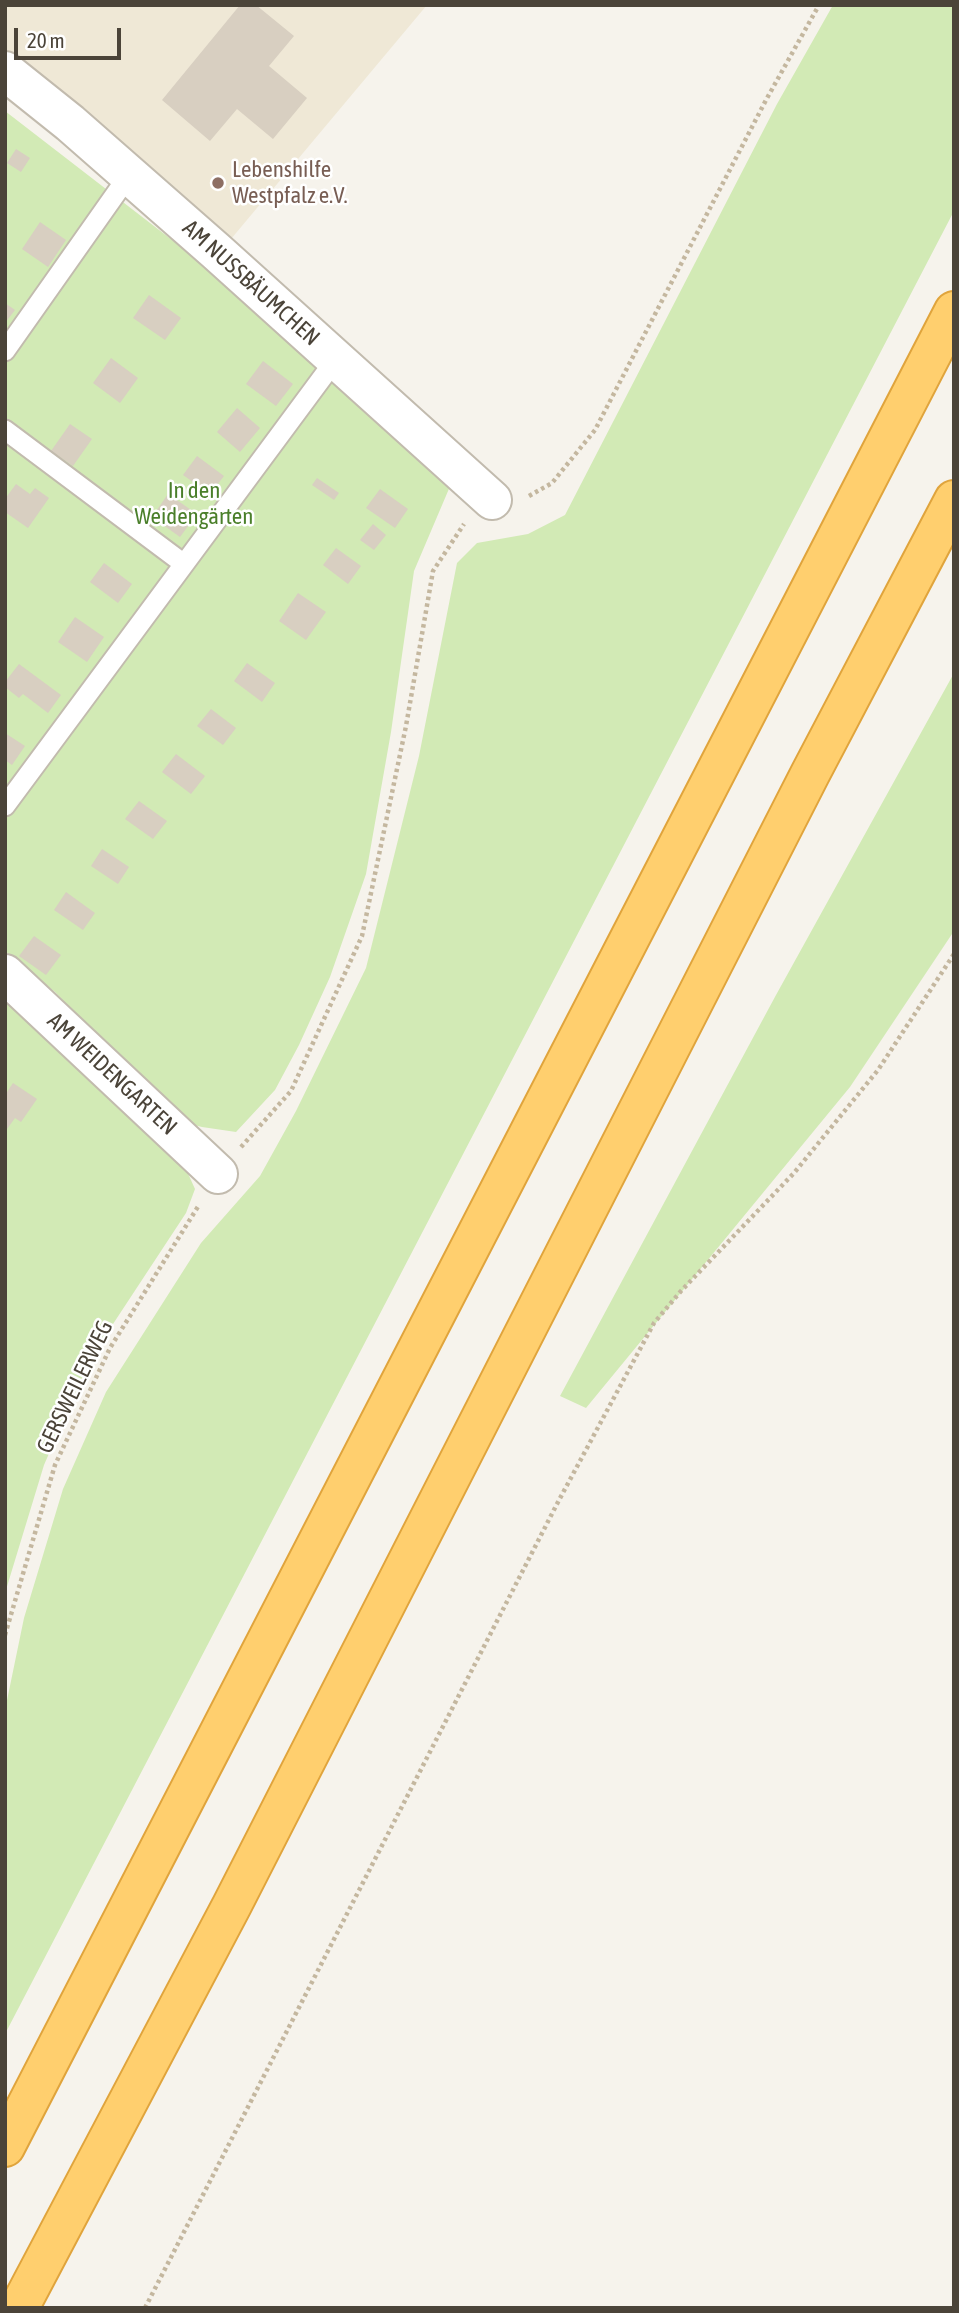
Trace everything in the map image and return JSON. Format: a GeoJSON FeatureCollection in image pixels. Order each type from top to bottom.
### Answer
{"type":"FeatureCollection","features":[{"type":"Feature","properties":{"kind":"highway"},"geometry":{"type":"LineString","coordinates":[[5,2147],[954,310]]}},
{"type":"Feature","properties":{"kind":"highway"},"geometry":{"type":"LineString","coordinates":[[19,2308],[232,1905],[797,799],[954,500]]}},
{"type":"Feature","properties":{"kind":"street","name":"AM NUSSBÄUMCHEN"},"geometry":{"type":"LineString","coordinates":[[5,71],[70,123],[492,500]]}},
{"type":"Feature","properties":{"kind":"street","name":"AM WEIDENGARTEN"},"geometry":{"type":"LineString","coordinates":[[5,974],[218,1174]]}},
{"type":"Feature","properties":{"kind":"lane"},"geometry":{"type":"LineString","coordinates":[[5,351],[129,175]]}},
{"type":"Feature","properties":{"kind":"lane"},"geometry":{"type":"LineString","coordinates":[[5,806],[336,359]]}},
{"type":"Feature","properties":{"kind":"lane"},"geometry":{"type":"LineString","coordinates":[[5,430],[184,564]]}},
{"type":"Feature","properties":{"kind":"path"},"geometry":{"type":"LineString","coordinates":[[492,500],[526,498],[552,483],[595,429],[818,5]]}},
{"type":"Feature","properties":{"kind":"path","name":"GERSWEILERWEG"},"geometry":{"type":"LineString","coordinates":[[5,1635],[55,1465],[110,1348],[218,1174],[291,1091],[362,936],[406,726],[433,571],[461,526],[492,500]]}},
{"type":"Feature","properties":{"kind":"path"},"geometry":{"type":"LineString","coordinates":[[145,2308],[558,1502],[654,1323],[794,1173],[878,1070],[954,954]]}},
{"type":"Feature","properties":{"kind":"shaded area","name":"Lebenshilfe Westpfalz e.V."},"geometry":{"type":"Polygon","coordinates":[[[5,5],[427,5],[226,245],[5,56],[5,5]]]}},
{"type":"Feature","properties":{"kind":"green space"},"geometry":{"type":"Polygon","coordinates":[[[833,5],[954,5],[954,211],[5,2034],[5,1710],[24,1618],[63,1489],[106,1392],[201,1243],[260,1176],[296,1111],[366,968],[419,756],[457,563],[477,543],[528,534],[565,515],[777,104],[833,5]]]}},
{"type":"Feature","properties":{"kind":"green space","name":"In den Weidengärten"},"geometry":{"type":"Polygon","coordinates":[[[5,111],[207,267],[454,477],[414,571],[391,732],[366,874],[330,977],[299,1045],[275,1090],[236,1132],[178,1121],[55,992],[5,951],[5,111]]]}},
{"type":"Feature","properties":{"kind":"green space"},"geometry":{"type":"Polygon","coordinates":[[[954,673],[954,931],[850,1087],[586,1408],[560,1396],[776,995],[954,673]]]}},
{"type":"Feature","properties":{"kind":"green space"},"geometry":{"type":"Polygon","coordinates":[[[5,990],[181,1158],[195,1189],[186,1213],[90,1359],[44,1465],[5,1593],[5,990]]]}},
{"type":"Feature","properties":{"kind":"building"},"geometry":{"type":"Polygon","coordinates":[[[240,5],[256,5],[294,36],[269,66],[307,98],[273,139],[237,109],[210,141],[162,100],[240,5]]]}},
{"type":"Feature","properties":{"kind":"building"},"geometry":{"type":"Polygon","coordinates":[[[16,149],[30,158],[21,172],[7,163],[16,149]]]}},
{"type":"Feature","properties":{"kind":"building"},"geometry":{"type":"Polygon","coordinates":[[[40,222],[66,240],[48,267],[22,249],[40,222]]]}},
{"type":"Feature","properties":{"kind":"building"},"geometry":{"type":"Polygon","coordinates":[[[149,295],[181,318],[165,340],[133,318],[149,295]]]}},
{"type":"Feature","properties":{"kind":"building"},"geometry":{"type":"Polygon","coordinates":[[[5,303],[15,310],[5,323],[5,303]]]}},
{"type":"Feature","properties":{"kind":"building"},"geometry":{"type":"Polygon","coordinates":[[[111,358],[138,378],[120,403],[93,383],[111,358]]]}},
{"type":"Feature","properties":{"kind":"building"},"geometry":{"type":"Polygon","coordinates":[[[263,361],[293,384],[276,406],[246,384],[263,361]]]}},
{"type":"Feature","properties":{"kind":"building"},"geometry":{"type":"Polygon","coordinates":[[[237,408],[260,428],[240,452],[217,432],[237,408]]]}},
{"type":"Feature","properties":{"kind":"building"},"geometry":{"type":"Polygon","coordinates":[[[70,424],[92,439],[73,466],[51,451],[70,424]]]}},
{"type":"Feature","properties":{"kind":"building"},"geometry":{"type":"Polygon","coordinates":[[[197,456],[224,476],[210,494],[183,475],[197,456]]]}},
{"type":"Feature","properties":{"kind":"building"},"geometry":{"type":"Polygon","coordinates":[[[317,478],[339,493],[334,500],[312,485],[317,478]]]}},
{"type":"Feature","properties":{"kind":"building"},"geometry":{"type":"Polygon","coordinates":[[[16,484],[30,494],[35,488],[49,498],[28,528],[5,512],[5,499],[16,484]]]}},
{"type":"Feature","properties":{"kind":"building"},"geometry":{"type":"Polygon","coordinates":[[[380,489],[408,509],[395,528],[366,508],[380,489]]]}},
{"type":"Feature","properties":{"kind":"building"},"geometry":{"type":"Polygon","coordinates":[[[168,494],[197,514],[180,537],[152,517],[168,494]]]}},
{"type":"Feature","properties":{"kind":"building"},"geometry":{"type":"Polygon","coordinates":[[[373,524],[386,535],[374,550],[360,540],[373,524]]]}},
{"type":"Feature","properties":{"kind":"building"},"geometry":{"type":"Polygon","coordinates":[[[336,548],[361,566],[348,584],[323,565],[336,548]]]}},
{"type":"Feature","properties":{"kind":"building"},"geometry":{"type":"Polygon","coordinates":[[[104,563],[132,584],[118,603],[90,582],[104,563]]]}},
{"type":"Feature","properties":{"kind":"building"},"geometry":{"type":"Polygon","coordinates":[[[298,593],[326,612],[306,640],[279,621],[298,593]]]}},
{"type":"Feature","properties":{"kind":"building"},"geometry":{"type":"Polygon","coordinates":[[[75,617],[104,637],[87,662],[58,642],[75,617]]]}},
{"type":"Feature","properties":{"kind":"building"},"geometry":{"type":"Polygon","coordinates":[[[247,663],[275,683],[262,702],[234,681],[247,663]]]}},
{"type":"Feature","properties":{"kind":"building"},"geometry":{"type":"Polygon","coordinates":[[[19,664],[61,695],[48,713],[23,694],[19,698],[5,687],[5,682],[19,664]]]}},
{"type":"Feature","properties":{"kind":"building"},"geometry":{"type":"Polygon","coordinates":[[[211,709],[236,728],[223,745],[197,726],[211,709]]]}},
{"type":"Feature","properties":{"kind":"building"},"geometry":{"type":"Polygon","coordinates":[[[5,733],[25,746],[12,765],[5,760],[5,733]]]}},
{"type":"Feature","properties":{"kind":"building"},"geometry":{"type":"Polygon","coordinates":[[[176,754],[205,776],[191,794],[162,772],[176,754]]]}},
{"type":"Feature","properties":{"kind":"building"},"geometry":{"type":"Polygon","coordinates":[[[139,801],[167,821],[153,839],[125,819],[139,801]]]}},
{"type":"Feature","properties":{"kind":"building"},"geometry":{"type":"Polygon","coordinates":[[[102,849],[129,867],[118,884],[91,866],[102,849]]]}},
{"type":"Feature","properties":{"kind":"building"},"geometry":{"type":"Polygon","coordinates":[[[66,892],[95,913],[83,930],[54,910],[66,892]]]}},
{"type":"Feature","properties":{"kind":"building"},"geometry":{"type":"Polygon","coordinates":[[[34,936],[61,955],[46,975],[19,956],[34,936]]]}},
{"type":"Feature","properties":{"kind":"building"},"geometry":{"type":"Polygon","coordinates":[[[13,1083],[37,1099],[21,1122],[15,1118],[7,1129],[5,1095],[13,1083]]]}},
{"type":"Feature","properties":{"kind":"place","name":"Lebenshilfe Westpfalz e.V."},"geometry":{"type":"Point","coordinates":[218,183]}}]}
